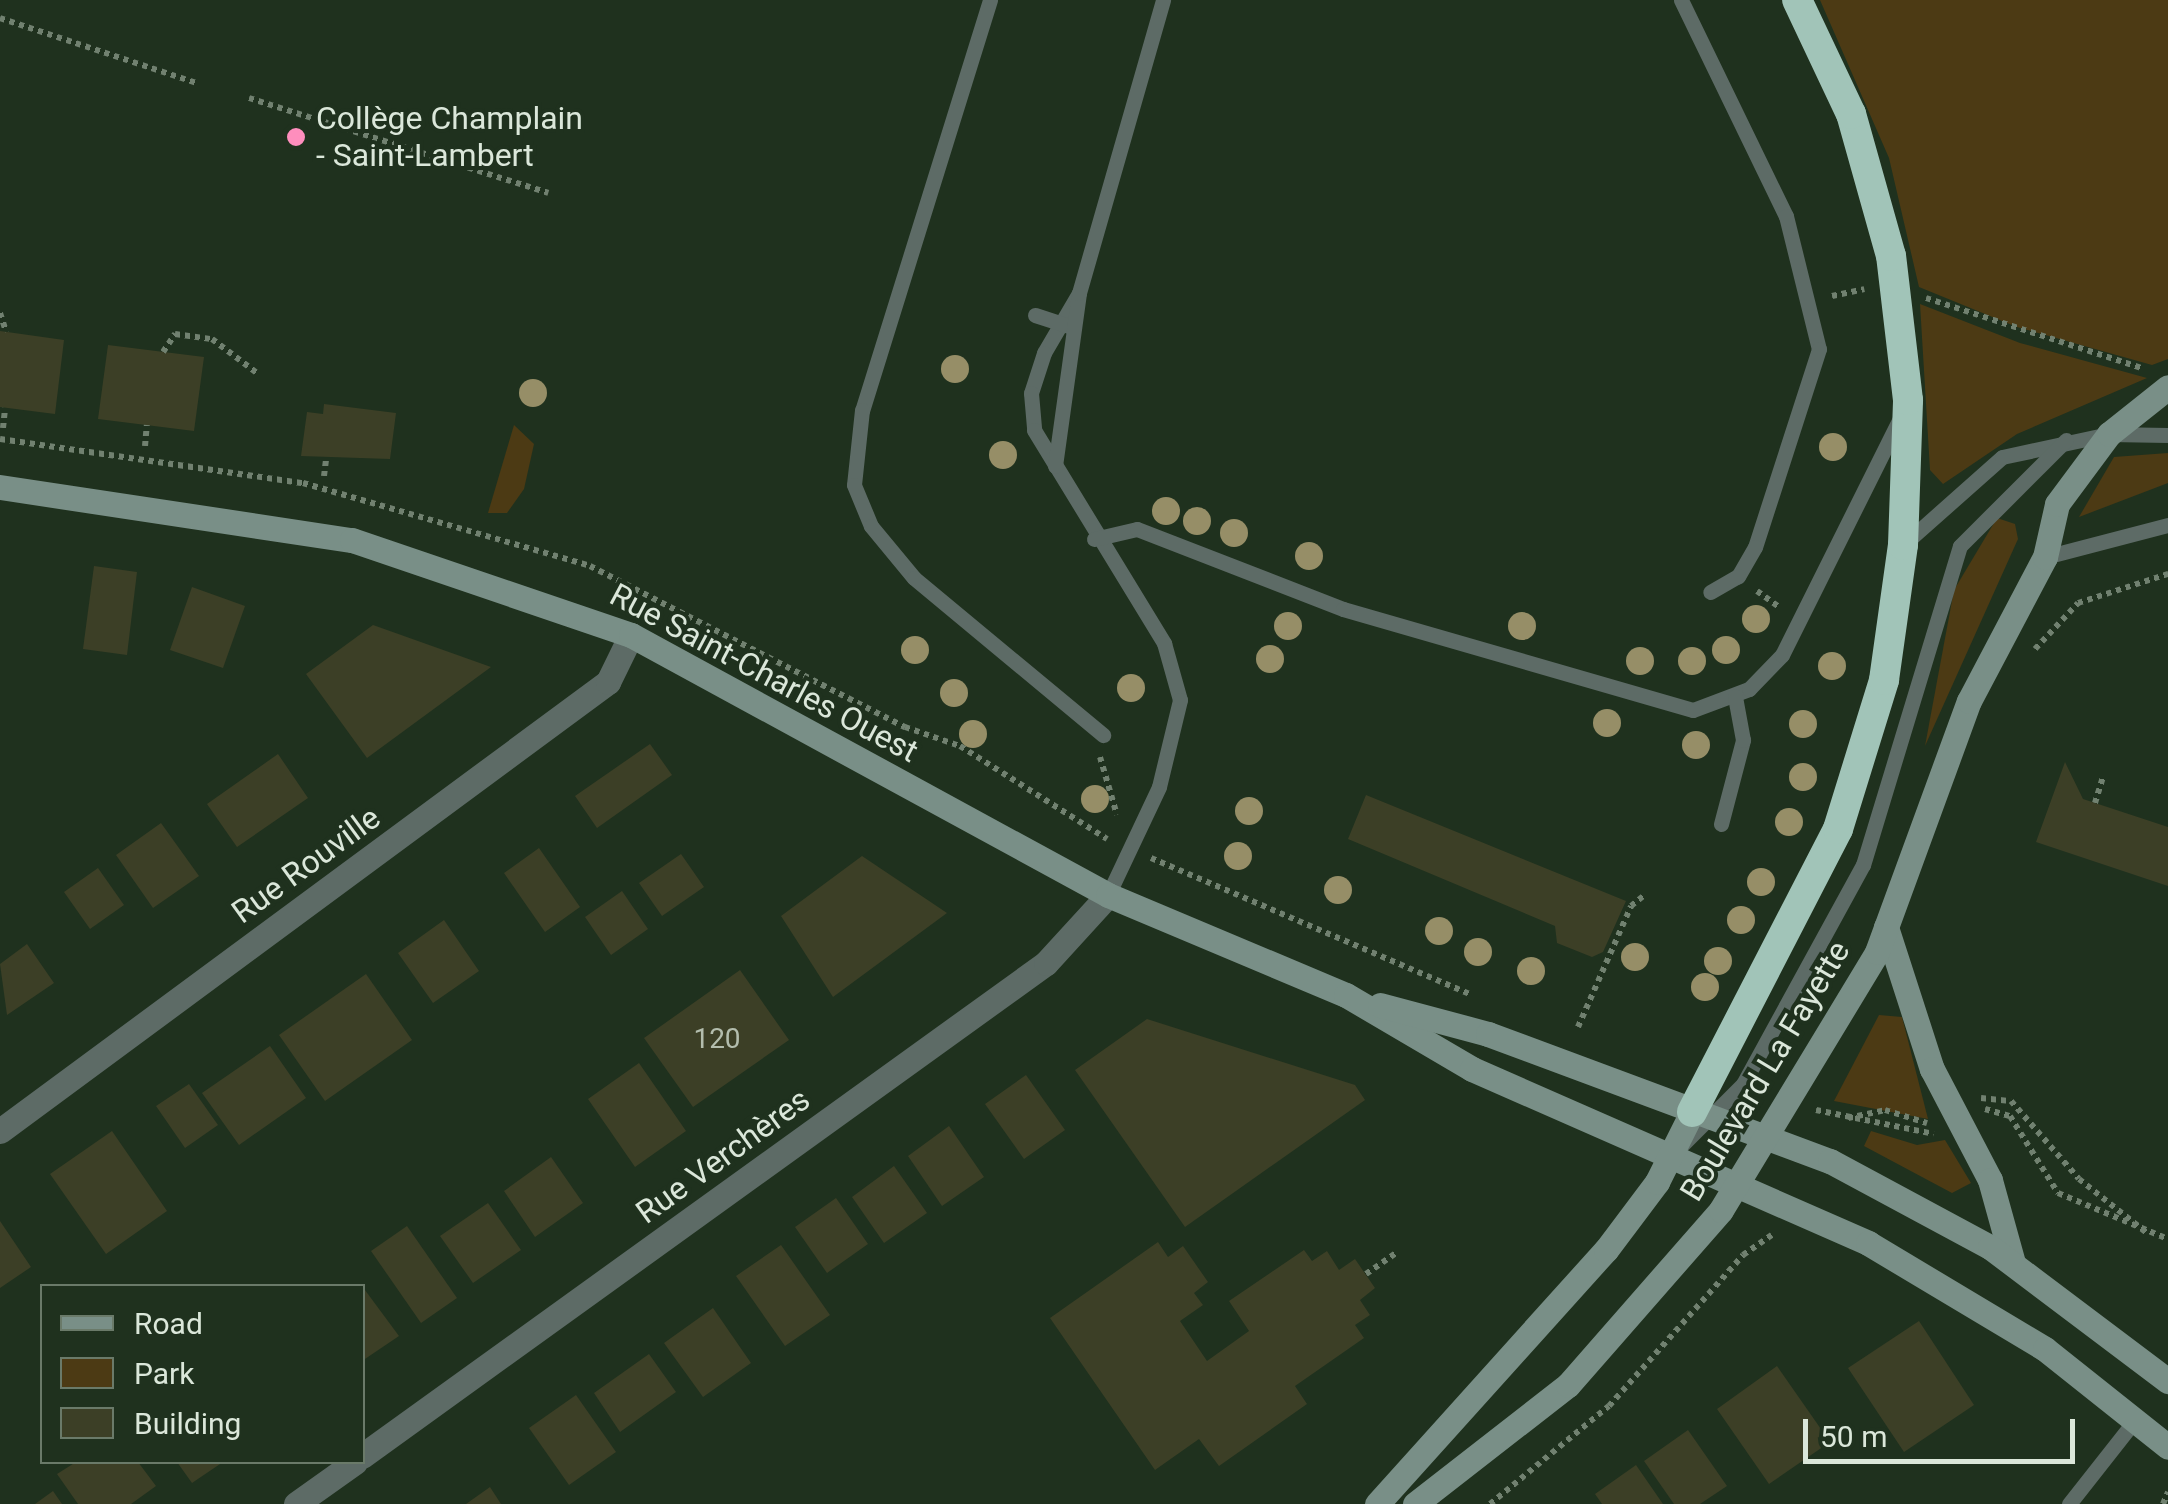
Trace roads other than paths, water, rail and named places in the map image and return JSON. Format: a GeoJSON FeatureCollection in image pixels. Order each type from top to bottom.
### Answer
{"type":"FeatureCollection","features":[{"type":"Feature","properties":{"kind":"highway"},"geometry":{"type":"LineString","coordinates":[[1701,1114],[1843,814],[1884,680],[1903,545],[1908,400],[1898,291],[1868,165],[1797,0]]}},
{"type":"Feature","properties":{"kind":"street","name":"Boulevard La Fayette"},"geometry":{"type":"LineString","coordinates":[[1416,1504],[1584,1370],[1738,1181],[1886,927],[1981,673],[2044,557],[2057,504],[2110,434],[2160,379]]}},
{"type":"Feature","properties":{"kind":"street","name":"Rue Saint-Charles Ouest"},"geometry":{"type":"LineString","coordinates":[[0,487],[352,540],[631,635],[1108,896],[1346,995],[1488,1034],[1701,1114],[1766,1134],[2014,1263],[2168,1381]]}},
{"type":"Feature","properties":{"kind":"street","name":"Rue Rouville"},"geometry":{"type":"LineString","coordinates":[[0,1130],[608,682],[631,635]]}},
{"type":"Feature","properties":{"kind":"street","name":"Rue Verchères"},"geometry":{"type":"LineString","coordinates":[[365,1454],[1046,964],[1108,896]]}},
{"type":"Feature","properties":{"kind":"street"},"geometry":{"type":"LineString","coordinates":[[1886,927],[1932,1070],[1990,1180],[2014,1263]]}},
{"type":"Feature","properties":{"kind":"street","name":"Rue Saint-Charles Ouest"},"geometry":{"type":"LineString","coordinates":[[1346,995],[1472,1069],[1738,1181],[1996,1316],[2168,1447]]}},
{"type":"Feature","properties":{"kind":"street","name":"Boulevard La Fayette"},"geometry":{"type":"LineString","coordinates":[[1377,1504],[1562,1305],[1701,1114]]}},
{"type":"Feature","properties":{"kind":"street"},"geometry":{"type":"LineString","coordinates":[[296,1504],[352,1464]]}},
{"type":"Feature","properties":{"kind":"lane"},"geometry":{"type":"LineString","coordinates":[[990,0],[862,410],[854,486],[871,526],[914,578],[1103,735]]}},
{"type":"Feature","properties":{"kind":"lane"},"geometry":{"type":"LineString","coordinates":[[1108,896],[1163,777],[1180,700],[1164,643],[1094,539],[1057,475],[1030,405],[1069,326],[1163,0]]}},
{"type":"Feature","properties":{"kind":"lane"},"geometry":{"type":"LineString","coordinates":[[1681,0],[1786,216],[1818,350],[1755,547],[1738,576],[1710,592]]}},
{"type":"Feature","properties":{"kind":"lane"},"geometry":{"type":"LineString","coordinates":[[1035,315],[1069,326]]}},
{"type":"Feature","properties":{"kind":"lane"},"geometry":{"type":"LineString","coordinates":[[1057,475],[1054,435],[1069,326]]}},
{"type":"Feature","properties":{"kind":"lane"},"geometry":{"type":"LineString","coordinates":[[1094,539],[1127,528],[1154,534],[1343,609],[1666,708],[1735,697],[1772,668],[1803,624],[1908,400]]}},
{"type":"Feature","properties":{"kind":"lane"},"geometry":{"type":"LineString","coordinates":[[1903,545],[2002,457],[2066,440],[2110,434],[2168,435]]}},
{"type":"Feature","properties":{"kind":"lane"},"geometry":{"type":"LineString","coordinates":[[1701,1114],[1743,1084],[1863,864],[1960,546],[2066,440]]}},
{"type":"Feature","properties":{"kind":"lane"},"geometry":{"type":"LineString","coordinates":[[2044,557],[2168,525]]}},
{"type":"Feature","properties":{"kind":"lane"},"geometry":{"type":"LineString","coordinates":[[1721,824],[1743,740],[1735,697]]}},
{"type":"Feature","properties":{"kind":"lane"},"geometry":{"type":"LineString","coordinates":[[2079,1501],[2136,1420]]}},
{"type":"Feature","properties":{"kind":"place","name":"Collège Champlain - Saint-Lambert"},"geometry":{"type":"Point","coordinates":[296,137]}}]}
